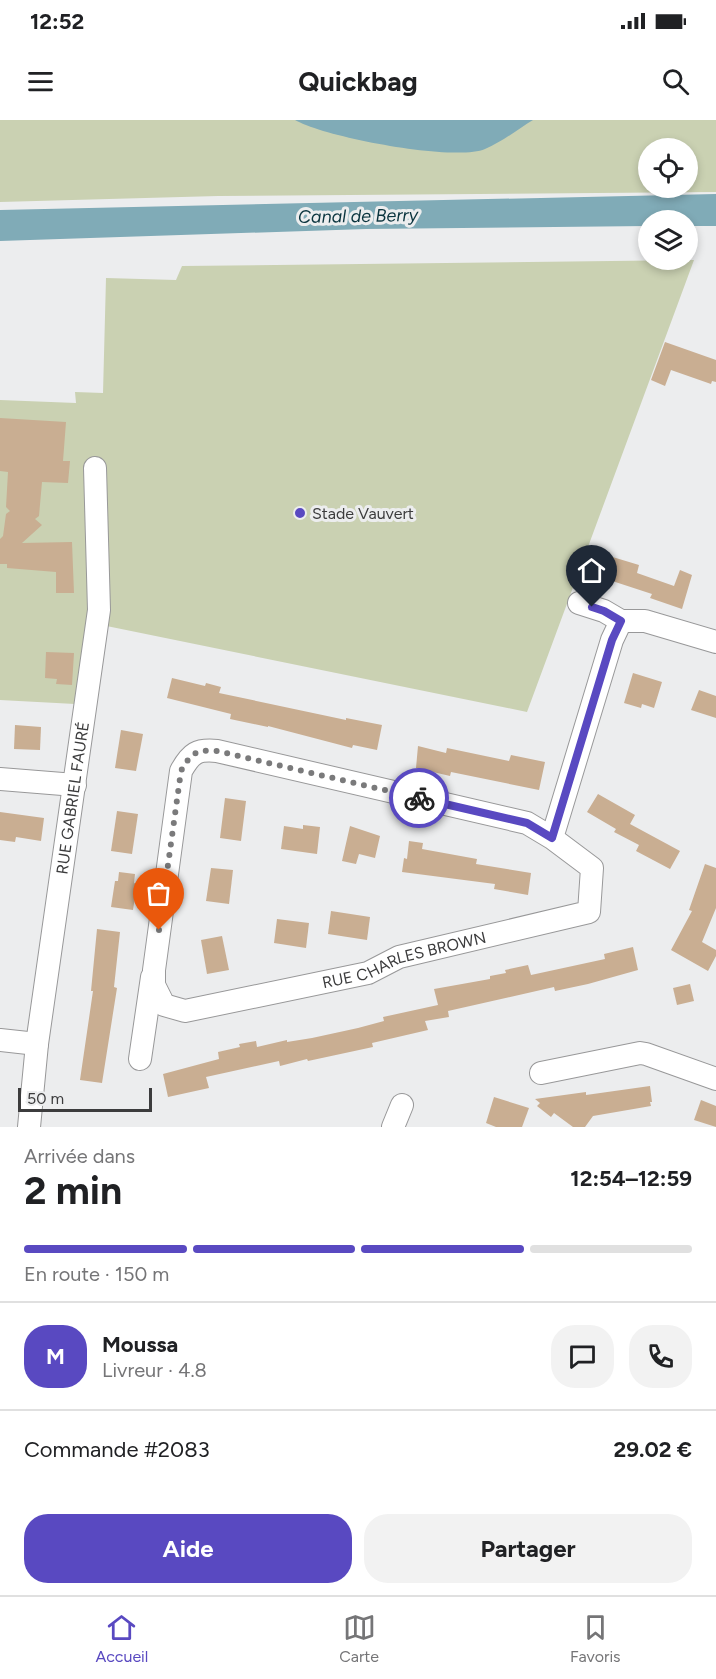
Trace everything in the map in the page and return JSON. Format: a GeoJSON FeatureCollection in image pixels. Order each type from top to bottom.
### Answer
{"type":"FeatureCollection","features":[{"type":"Feature","properties":{"kind":"street","name":"RUE GABRIEL FAURÉ"},"geometry":{"type":"LineString","coordinates":[[28,1127],[37,1044],[99,610],[95,468]]}},
{"type":"Feature","properties":{"kind":"street"},"geometry":{"type":"LineString","coordinates":[[579,603],[604,611],[621,621],[645,621],[716,642]]}},
{"type":"Feature","properties":{"kind":"street"},"geometry":{"type":"LineString","coordinates":[[552,838],[612,640],[621,621]]}},
{"type":"Feature","properties":{"kind":"street","name":"RUE CHARLES BROWN"},"geometry":{"type":"LineString","coordinates":[[140,1059],[181,771],[189,757],[203,750],[217,751],[527,823],[552,838],[592,868],[589,912],[399,957],[368,973],[185,1011],[164,1005],[154,985],[154,970]]}},
{"type":"Feature","properties":{"kind":"street"},"geometry":{"type":"LineString","coordinates":[[0,779],[75,785]]}},
{"type":"Feature","properties":{"kind":"street"},"geometry":{"type":"LineString","coordinates":[[0,1040],[37,1044]]}},
{"type":"Feature","properties":{"kind":"street"},"geometry":{"type":"LineString","coordinates":[[541,1073],[640,1053],[716,1079]]}},
{"type":"Feature","properties":{"kind":"street"},"geometry":{"type":"LineString","coordinates":[[393,1127],[402,1105]]}},
{"type":"Feature","properties":{"kind":"green space"},"geometry":{"type":"Polygon","coordinates":[[[0,120],[716,120],[716,192],[698,192],[698,138],[638,138],[638,193],[218,196],[0,202],[0,120]]]}},
{"type":"Feature","properties":{"kind":"green space","name":"Stade Vauvert"},"geometry":{"type":"Polygon","coordinates":[[[638,261],[638,270],[690,270],[527,712],[87,622],[75,704],[0,700],[0,400],[76,403],[75,392],[103,393],[106,278],[176,280],[182,266],[638,261]]]}},
{"type":"Feature","properties":{"kind":"water"},"geometry":{"type":"Polygon","coordinates":[[[295,120],[533,120],[485,149],[446,152],[389,146],[360,140],[310,127],[295,120]]]}},
{"type":"Feature","properties":{"kind":"water","name":"Canal de Berry"},"geometry":{"type":"Polygon","coordinates":[[[698,194],[716,194],[716,226],[698,226],[698,210],[638,210],[638,226],[366,229],[0,241],[0,210],[638,196],[638,198],[698,198],[698,194]]]}},
{"type":"Feature","properties":{"kind":"building"},"geometry":{"type":"Polygon","coordinates":[[[665,342],[716,360],[716,382],[712,381],[711,384],[671,370],[665,386],[651,380],[665,342]]]}},
{"type":"Feature","properties":{"kind":"building"},"geometry":{"type":"Polygon","coordinates":[[[0,418],[66,422],[63,461],[70,461],[68,483],[42,482],[39,516],[35,519],[42,525],[22,543],[72,542],[74,593],[56,593],[56,572],[7,568],[7,564],[0,564],[0,539],[3,536],[6,514],[10,511],[6,507],[8,472],[0,471],[0,418]]]}},
{"type":"Feature","properties":{"kind":"building"},"geometry":{"type":"Polygon","coordinates":[[[606,555],[639,565],[637,573],[674,586],[680,570],[692,575],[682,609],[650,598],[652,594],[600,577],[606,555]]]}},
{"type":"Feature","properties":{"kind":"building"},"geometry":{"type":"Polygon","coordinates":[[[46,652],[74,653],[72,685],[56,684],[57,679],[45,678],[46,652]]]}},
{"type":"Feature","properties":{"kind":"building"},"geometry":{"type":"Polygon","coordinates":[[[633,673],[662,682],[654,708],[642,704],[641,708],[624,703],[633,673]]]}},
{"type":"Feature","properties":{"kind":"building"},"geometry":{"type":"Polygon","coordinates":[[[172,678],[205,686],[206,683],[221,687],[219,693],[346,720],[346,718],[382,725],[377,750],[353,745],[352,748],[268,726],[230,719],[231,714],[167,698],[172,678]]]}},
{"type":"Feature","properties":{"kind":"building"},"geometry":{"type":"Polygon","coordinates":[[[699,690],[716,696],[716,718],[691,710],[699,690]]]}},
{"type":"Feature","properties":{"kind":"building"},"geometry":{"type":"Polygon","coordinates":[[[15,725],[41,727],[40,750],[14,749],[15,725]]]}},
{"type":"Feature","properties":{"kind":"building"},"geometry":{"type":"Polygon","coordinates":[[[121,730],[143,734],[136,771],[115,768],[121,730]]]}},
{"type":"Feature","properties":{"kind":"building"},"geometry":{"type":"Polygon","coordinates":[[[418,746],[446,753],[447,748],[509,761],[511,755],[545,762],[539,790],[451,772],[450,776],[416,768],[418,746]]]}},
{"type":"Feature","properties":{"kind":"building"},"geometry":{"type":"Polygon","coordinates":[[[598,794],[635,815],[630,824],[680,851],[670,869],[636,851],[639,845],[614,832],[616,829],[587,812],[598,794]]]}},
{"type":"Feature","properties":{"kind":"building"},"geometry":{"type":"Polygon","coordinates":[[[225,798],[246,801],[241,841],[220,838],[225,798]]]}},
{"type":"Feature","properties":{"kind":"building"},"geometry":{"type":"Polygon","coordinates":[[[117,811],[138,814],[132,854],[111,851],[117,811]]]}},
{"type":"Feature","properties":{"kind":"building"},"geometry":{"type":"Polygon","coordinates":[[[0,812],[44,818],[41,841],[16,837],[15,842],[0,840],[0,812]]]}},
{"type":"Feature","properties":{"kind":"building"},"geometry":{"type":"Polygon","coordinates":[[[303,825],[320,827],[317,854],[281,849],[284,826],[303,829],[303,825]]]}},
{"type":"Feature","properties":{"kind":"building"},"geometry":{"type":"Polygon","coordinates":[[[350,826],[380,836],[375,858],[359,854],[356,864],[342,861],[350,826]]]}},
{"type":"Feature","properties":{"kind":"building"},"geometry":{"type":"Polygon","coordinates":[[[409,841],[423,843],[422,849],[477,859],[476,864],[531,873],[528,895],[494,889],[495,884],[402,872],[404,858],[407,859],[409,841]]]}},
{"type":"Feature","properties":{"kind":"building"},"geometry":{"type":"Polygon","coordinates":[[[705,864],[716,868],[716,908],[702,942],[716,950],[716,956],[708,971],[671,950],[692,911],[689,910],[705,864]]]}},
{"type":"Feature","properties":{"kind":"building"},"geometry":{"type":"Polygon","coordinates":[[[211,868],[233,870],[229,904],[206,901],[211,868]]]}},
{"type":"Feature","properties":{"kind":"building"},"geometry":{"type":"Polygon","coordinates":[[[119,872],[135,874],[134,883],[137,884],[133,910],[111,907],[115,881],[118,881],[119,872]]]}},
{"type":"Feature","properties":{"kind":"building"},"geometry":{"type":"Polygon","coordinates":[[[331,911],[370,917],[367,940],[328,934],[331,911]]]}},
{"type":"Feature","properties":{"kind":"building"},"geometry":{"type":"Polygon","coordinates":[[[277,919],[309,923],[306,948],[274,943],[277,919]]]}},
{"type":"Feature","properties":{"kind":"building"},"geometry":{"type":"Polygon","coordinates":[[[97,929],[120,932],[114,987],[117,988],[102,1083],[80,1080],[93,991],[91,991],[97,929]]]}},
{"type":"Feature","properties":{"kind":"building"},"geometry":{"type":"Polygon","coordinates":[[[222,936],[229,970],[207,974],[201,940],[222,936]]]}},
{"type":"Feature","properties":{"kind":"building"},"geometry":{"type":"Polygon","coordinates":[[[633,947],[638,970],[588,984],[555,991],[554,987],[448,1011],[449,1017],[425,1021],[428,1030],[372,1043],[373,1047],[280,1066],[279,1061],[206,1077],[209,1088],[168,1097],[163,1074],[219,1059],[218,1052],[240,1047],[239,1044],[256,1041],[257,1047],[358,1028],[384,1021],[383,1017],[438,1005],[434,989],[490,979],[490,976],[506,973],[505,970],[528,965],[531,975],[605,959],[604,954],[633,947]]]}},
{"type":"Feature","properties":{"kind":"building"},"geometry":{"type":"Polygon","coordinates":[[[690,984],[694,1001],[677,1005],[673,988],[690,984]]]}},
{"type":"Feature","properties":{"kind":"building"},"geometry":{"type":"Polygon","coordinates":[[[650,1086],[651,1106],[593,1116],[585,1127],[573,1127],[554,1113],[551,1117],[537,1106],[540,1103],[535,1099],[586,1092],[586,1095],[650,1086]]]}},
{"type":"Feature","properties":{"kind":"building"},"geometry":{"type":"Polygon","coordinates":[[[494,1097],[529,1108],[522,1127],[496,1127],[486,1123],[494,1097]]]}},
{"type":"Feature","properties":{"kind":"building"},"geometry":{"type":"Polygon","coordinates":[[[701,1100],[716,1106],[716,1127],[694,1120],[701,1100]]]}},
{"type":"Feature","properties":{"kind":"way so far"},"geometry":{"type":"LineString","coordinates":[[159,930],[181,771],[189,757],[203,750],[217,751],[419,798]]}},
{"type":"Feature","properties":{"kind":"place","name":"Stade Vauvert"},"geometry":{"type":"Point","coordinates":[300,513]}},
{"type":"Feature","properties":{"kind":"route"},"geometry":{"type":"LineString","coordinates":[[419,798],[527,823],[552,838],[612,640],[621,621],[592,607]]}}]}
